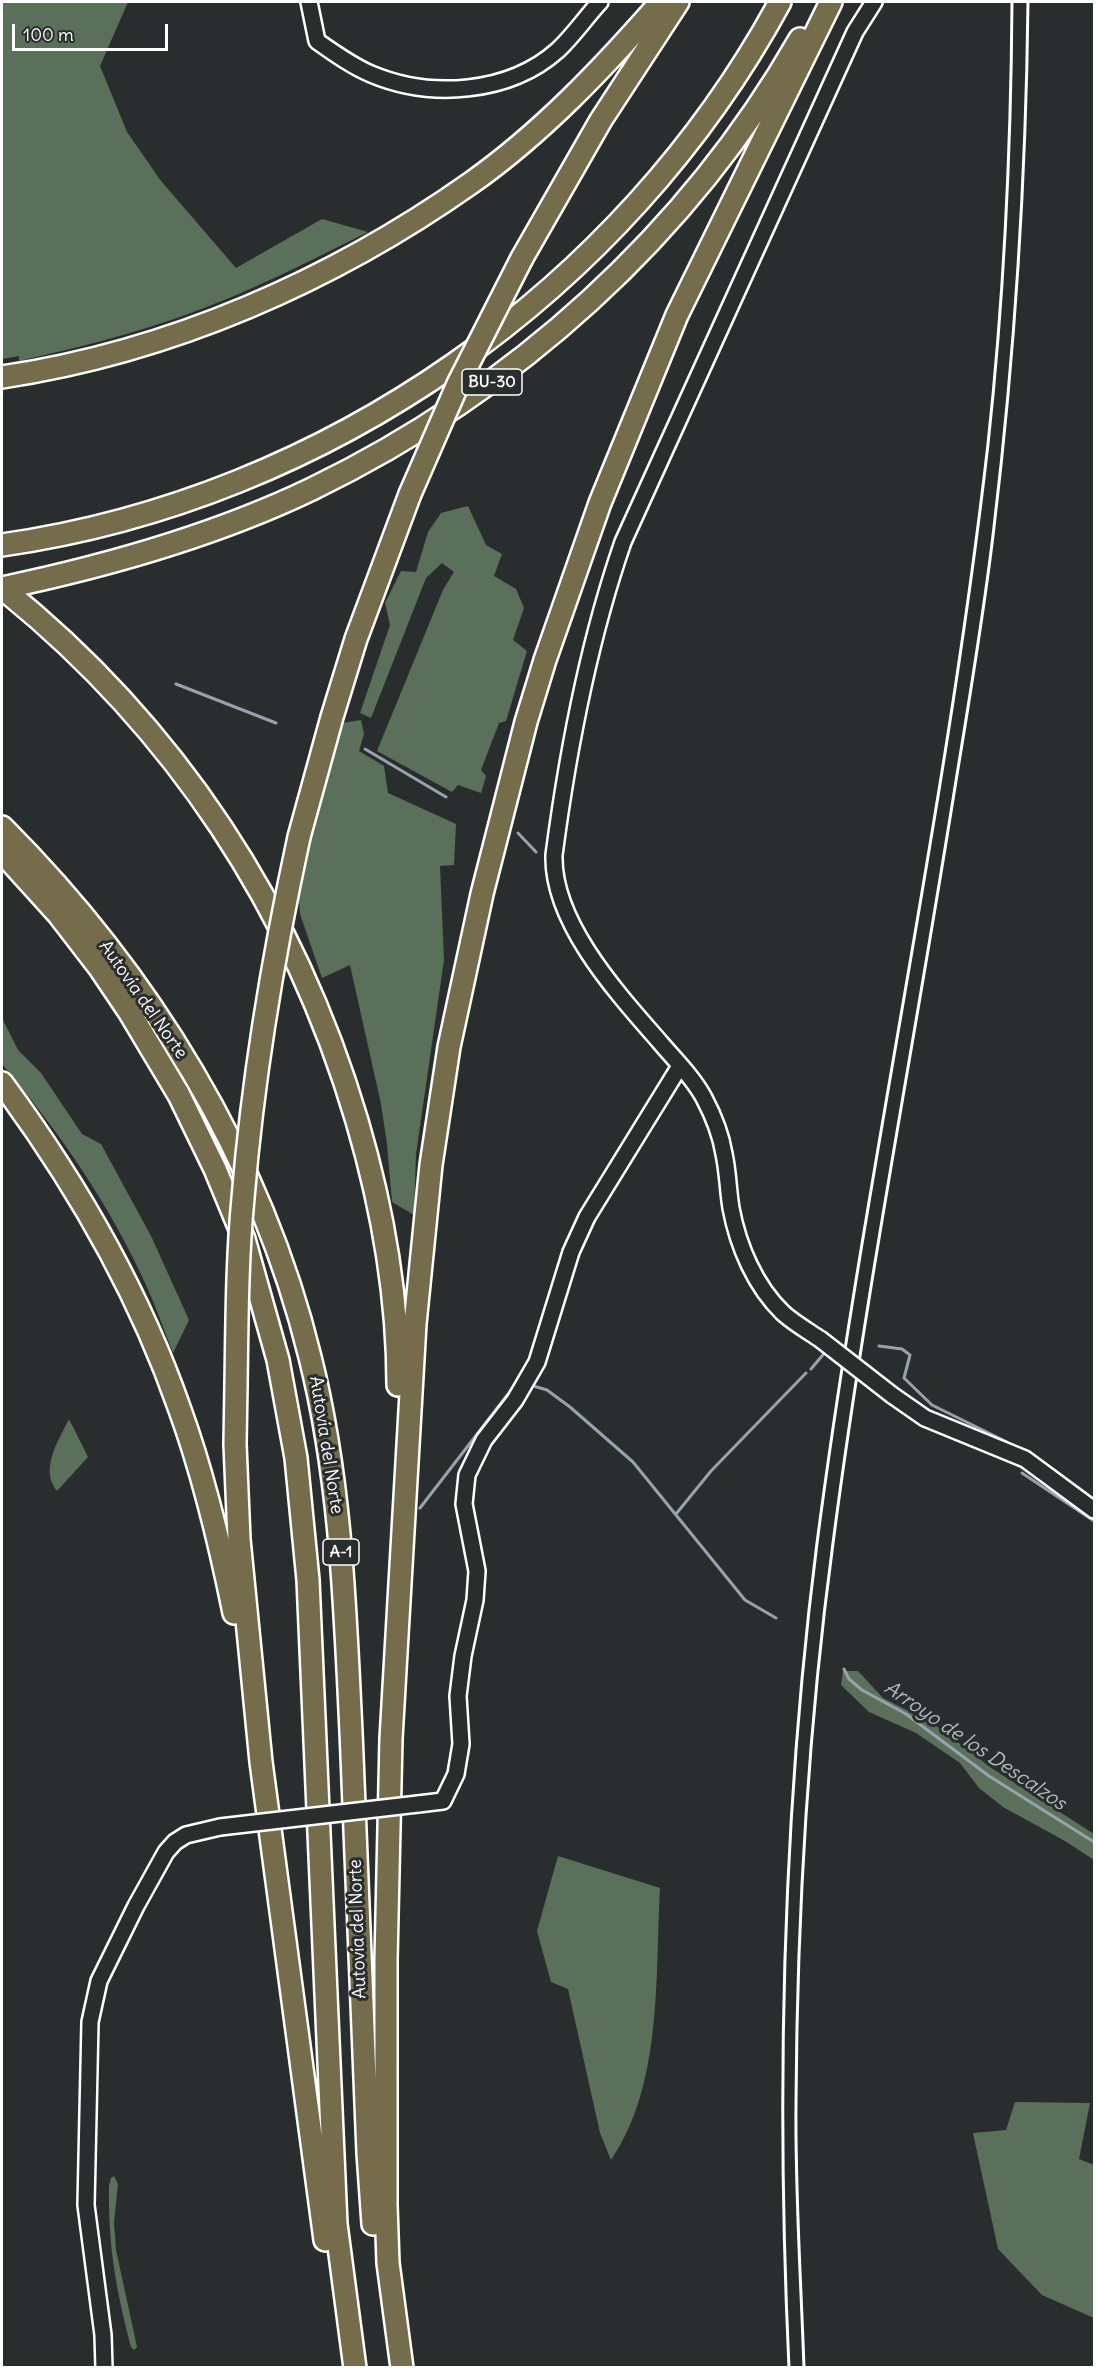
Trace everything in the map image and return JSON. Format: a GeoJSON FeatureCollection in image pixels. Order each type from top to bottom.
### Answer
{"type":"FeatureCollection","features":[{"type":"Feature","properties":{"kind":"highway"},"geometry":{"type":"LineString","coordinates":[[2,376],[102,356],[182,332],[267,299],[393,234],[472,183],[515,149],[588,80],[661,2]]}},
{"type":"Feature","properties":{"kind":"highway"},"geometry":{"type":"LineString","coordinates":[[346,2367],[320,2204],[261,1762],[239,1539],[235,1444],[236,1385],[243,1199],[255,1084],[274,958],[299,837],[356,639],[410,494],[458,384],[522,258],[601,120],[678,2]]}},
{"type":"Feature","properties":{"kind":"highway","name":"BU-30"},"geometry":{"type":"LineString","coordinates":[[2,545],[38,540],[153,511],[247,478],[288,460],[376,415],[430,381],[491,338],[562,279],[667,169],[713,109],[780,2]]}},
{"type":"Feature","properties":{"kind":"highway","name":"BU-30"},"geometry":{"type":"LineString","coordinates":[[2,588],[92,568],[160,547],[231,523],[310,490],[420,430],[502,375],[621,272],[678,211],[759,104],[820,2]]}},
{"type":"Feature","properties":{"kind":"highway"},"geometry":{"type":"LineString","coordinates":[[402,2367],[388,2263],[386,2205],[386,1960],[391,1739],[415,1324],[431,1165],[449,1047],[492,850],[545,660],[575,572],[624,442],[677,315],[831,2]]}},
{"type":"Feature","properties":{"kind":"highway"},"geometry":{"type":"LineString","coordinates":[[2,588],[61,639],[106,683],[149,730],[210,809],[266,898],[294,952],[327,1028],[343,1074],[378,1201],[395,1317],[399,1435],[390,1681],[391,1739]]}},
{"type":"Feature","properties":{"kind":"highway","name":"Autovía del Norte"},"geometry":{"type":"LineString","coordinates":[[2,827],[46,873],[94,930],[158,1016],[185,1059],[237,1152],[269,1229],[310,1356],[330,1454],[340,1539],[368,2152],[376,2259],[392,2367]]}},
{"type":"Feature","properties":{"kind":"highway","name":"Autovía del Norte"},"geometry":{"type":"LineString","coordinates":[[2,852],[59,915],[99,967],[130,1013],[179,1095],[215,1169],[236,1219],[258,1283],[278,1360],[296,1458],[308,1580],[336,2224],[355,2367]]}},
{"type":"Feature","properties":{"kind":"highway"},"geometry":{"type":"LineString","coordinates":[[2,1083],[60,1166],[93,1222],[149,1331],[180,1409],[209,1502],[221,1550],[261,1762]]}},
{"type":"Feature","properties":{"kind":"street"},"geometry":{"type":"LineString","coordinates":[[309,2],[317,41],[351,63],[370,74],[392,82],[413,86],[450,88],[490,85],[520,76],[558,50],[600,2]]}},
{"type":"Feature","properties":{"kind":"street"},"geometry":{"type":"LineString","coordinates":[[874,2],[855,32],[623,542],[596,625],[557,829],[553,872],[568,916],[593,958],[621,996],[680,1066],[702,1096],[711,1113],[724,1154],[731,1209],[738,1239],[759,1283],[783,1312],[925,1418],[1025,1459],[1095,1510]]}},
{"type":"Feature","properties":{"kind":"street"},"geometry":{"type":"LineString","coordinates":[[104,2367],[103,2335],[86,2205],[90,2022],[99,1981],[166,1852],[186,1835],[220,1827],[443,1801],[456,1774],[461,1744],[458,1696],[463,1656],[475,1600],[477,1571],[464,1504],[467,1475],[484,1440],[516,1400],[537,1362],[571,1252],[587,1217],[680,1066]]}},
{"type":"Feature","properties":{"kind":"green space"},"geometry":{"type":"Polygon","coordinates":[[[2,2],[128,2],[100,66],[127,132],[161,181],[236,268],[322,219],[368,232],[257,286],[167,321],[104,340],[19,361],[19,356],[2,359],[2,2]]]}},
{"type":"Feature","properties":{"kind":"green space"},"geometry":{"type":"Polygon","coordinates":[[[468,506],[486,545],[502,554],[494,576],[516,589],[524,608],[513,640],[527,651],[506,721],[499,723],[481,770],[486,776],[481,793],[458,785],[452,792],[377,751],[443,590],[454,572],[442,563],[426,578],[371,718],[360,713],[390,625],[385,603],[401,571],[416,572],[428,532],[441,513],[468,506]]]}},
{"type":"Feature","properties":{"kind":"green space"},"geometry":{"type":"Polygon","coordinates":[[[361,720],[364,734],[359,751],[384,766],[388,793],[456,824],[454,865],[440,866],[444,960],[416,1154],[414,1215],[392,1202],[381,1104],[350,965],[322,978],[300,914],[298,888],[342,723],[361,720]]]}},
{"type":"Feature","properties":{"kind":"green space"},"geometry":{"type":"Polygon","coordinates":[[[2,1018],[18,1050],[41,1073],[82,1134],[101,1144],[151,1236],[189,1320],[173,1353],[157,1310],[132,1255],[99,1197],[63,1142],[2,1064],[2,1018]]]}},
{"type":"Feature","properties":{"kind":"green space"},"geometry":{"type":"Polygon","coordinates":[[[69,1419],[88,1457],[57,1491],[52,1482],[50,1464],[56,1445],[69,1419]]]}},
{"type":"Feature","properties":{"kind":"green space"},"geometry":{"type":"Polygon","coordinates":[[[843,1671],[858,1671],[883,1698],[934,1724],[990,1767],[1094,1834],[1094,1860],[1065,1841],[1003,1807],[979,1788],[960,1763],[916,1733],[869,1712],[841,1685],[843,1671]]]}},
{"type":"Feature","properties":{"kind":"green space"},"geometry":{"type":"Polygon","coordinates":[[[558,1856],[660,1888],[656,1993],[648,2064],[640,2098],[628,2130],[611,2160],[600,2133],[568,1989],[551,1982],[537,1931],[558,1856]]]}},
{"type":"Feature","properties":{"kind":"green space"},"geometry":{"type":"Polygon","coordinates":[[[1015,2102],[1090,2103],[1079,2159],[1094,2165],[1094,2318],[1042,2295],[998,2249],[973,2133],[1006,2130],[1015,2102]]]}},
{"type":"Feature","properties":{"kind":"green space"},"geometry":{"type":"Polygon","coordinates":[[[114,2176],[118,2184],[114,2223],[116,2250],[137,2347],[134,2350],[131,2347],[121,2306],[114,2267],[109,2186],[114,2176]]]}},
{"type":"Feature","properties":{"kind":"waterway"},"geometry":{"type":"LineString","coordinates":[[176,684],[276,723]]}},
{"type":"Feature","properties":{"kind":"waterway"},"geometry":{"type":"LineString","coordinates":[[365,749],[446,797]]}},
{"type":"Feature","properties":{"kind":"waterway"},"geometry":{"type":"LineString","coordinates":[[518,833],[536,852]]}},
{"type":"Feature","properties":{"kind":"waterway"},"geometry":{"type":"LineString","coordinates":[[879,1346],[902,1349],[910,1355],[904,1378],[932,1405],[1007,1442]]}},
{"type":"Feature","properties":{"kind":"waterway"},"geometry":{"type":"LineString","coordinates":[[811,1369],[827,1350]]}},
{"type":"Feature","properties":{"kind":"waterway"},"geometry":{"type":"LineString","coordinates":[[676,1514],[711,1471],[806,1373]]}},
{"type":"Feature","properties":{"kind":"waterway"},"geometry":{"type":"LineString","coordinates":[[420,1508],[515,1385]]}},
{"type":"Feature","properties":{"kind":"waterway"},"geometry":{"type":"LineString","coordinates":[[530,1385],[547,1390],[570,1407],[633,1462],[745,1600],[776,1618]]}},
{"type":"Feature","properties":{"kind":"waterway"},"geometry":{"type":"LineString","coordinates":[[1022,1473],[1094,1521]]}},
{"type":"Feature","properties":{"kind":"waterway","name":"Arroyo de los Descalzos"},"geometry":{"type":"LineString","coordinates":[[844,1669],[849,1679],[862,1690],[906,1714],[989,1776],[1094,1842]]}},
{"type":"Feature","properties":{"kind":"railway"},"geometry":{"type":"LineString","coordinates":[[789,2368],[783,2161],[785,1955],[789,1852],[805,1646],[836,1405],[928,856],[971,582],[988,444],[1006,223],[1012,2]]}},
{"type":"Feature","properties":{"kind":"railway"},"geometry":{"type":"LineString","coordinates":[[804,2368],[796,2170],[797,2034],[802,1893],[817,1683],[833,1543],[860,1354],[940,881],[990,560],[1008,396],[1018,264],[1025,133],[1028,2]]}}]}
